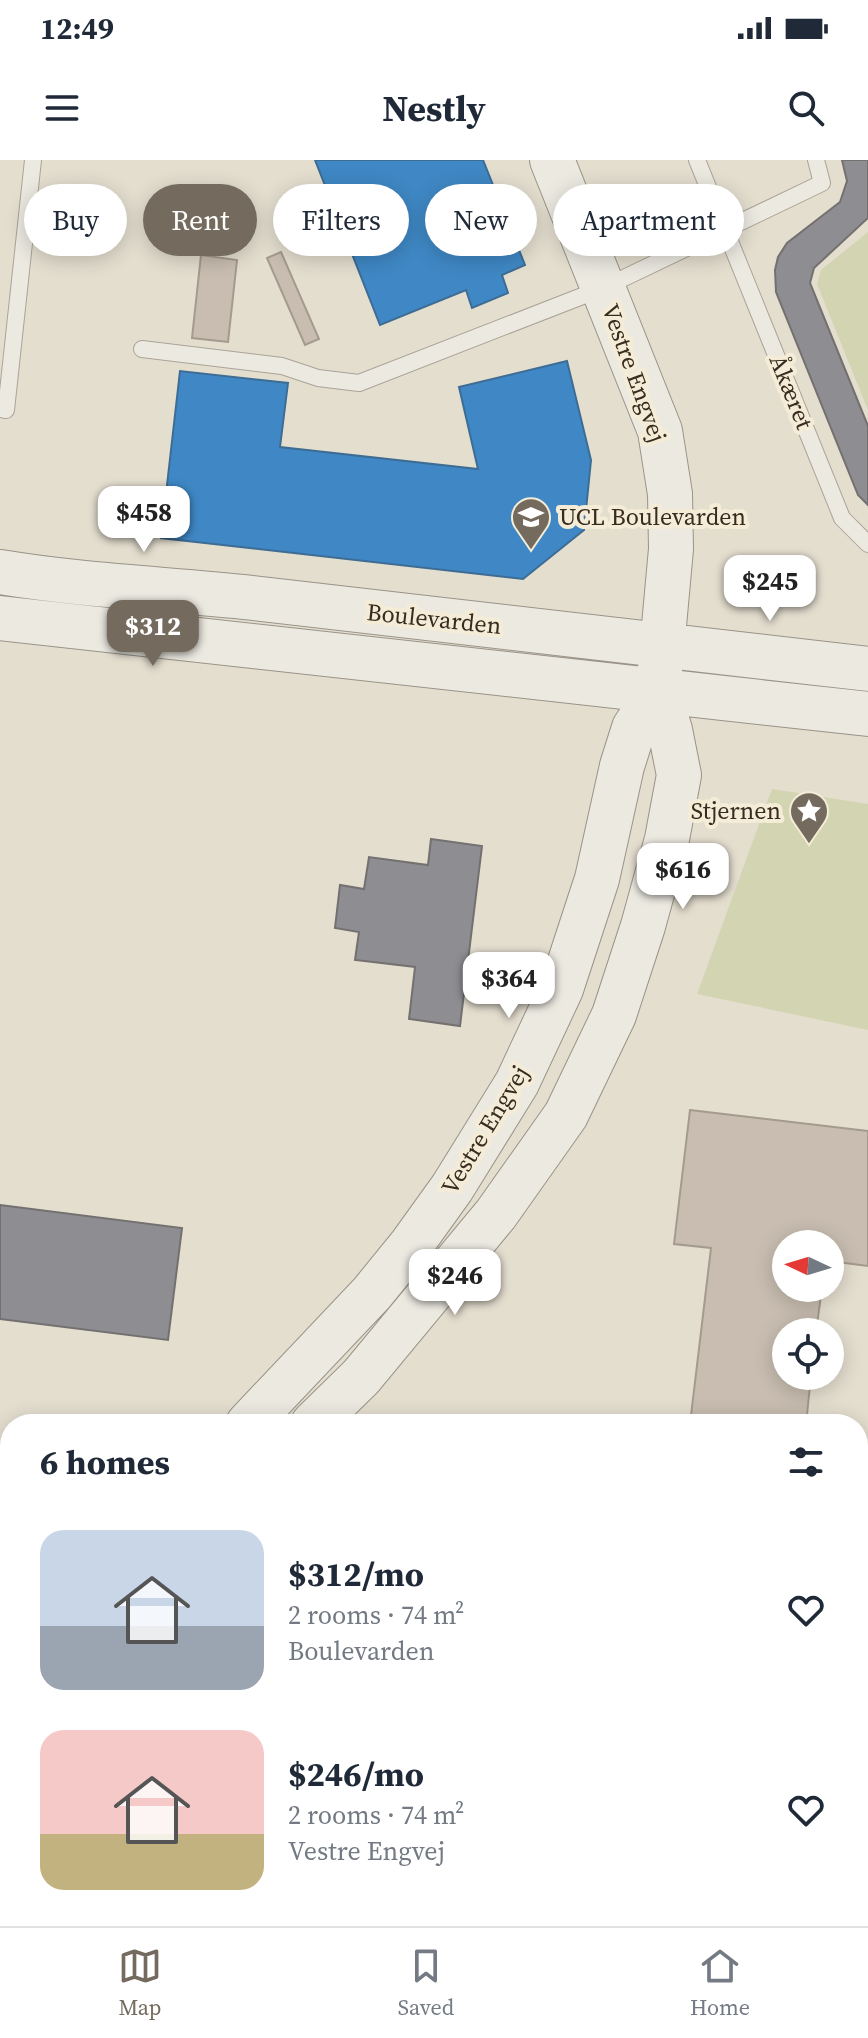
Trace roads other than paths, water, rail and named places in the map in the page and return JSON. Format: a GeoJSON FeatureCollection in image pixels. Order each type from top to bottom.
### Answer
{"type":"FeatureCollection","features":[{"type":"Feature","properties":{"kind":"street","name":"Vestre Engvej"},"geometry":{"type":"LineString","coordinates":[[323,1414],[361,1377],[496,1214],[566,1115],[614,1015],[667,839],[679,775],[658,691],[671,549],[670,494],[660,431],[552,160]]}},
{"type":"Feature","properties":{"kind":"street","name":"Boulevarden"},"geometry":{"type":"LineString","coordinates":[[0,572],[48,602],[658,691],[868,714]]}},
{"type":"Feature","properties":{"kind":"street","name":"Boulevarden"},"geometry":{"type":"LineString","coordinates":[[0,618],[48,602],[232,596],[663,643],[868,669]]}},
{"type":"Feature","properties":{"kind":"street","name":"Vestre Engvej"},"geometry":{"type":"LineString","coordinates":[[257,1414],[372,1293],[411,1245],[452,1188],[517,1083],[561,989],[597,879],[634,728],[658,691]]}},
{"type":"Feature","properties":{"kind":"lane"},"geometry":{"type":"LineString","coordinates":[[0,409],[6,410],[33,160]]}},
{"type":"Feature","properties":{"kind":"lane","name":"Åkæret"},"geometry":{"type":"LineString","coordinates":[[697,160],[706,184]]}},
{"type":"Feature","properties":{"kind":"lane"},"geometry":{"type":"LineString","coordinates":[[744,222],[822,183],[816,160]]}},
{"type":"Feature","properties":{"kind":"lane"},"geometry":{"type":"LineString","coordinates":[[142,349],[282,366],[318,378],[359,383],[603,288],[671,256]]}},
{"type":"Feature","properties":{"kind":"lane","name":"Åkæret"},"geometry":{"type":"LineString","coordinates":[[735,256],[842,518],[868,544]]}},
{"type":"Feature","properties":{"kind":"place","name":"UCL Boulevarden"},"geometry":{"type":"Point","coordinates":[531,551]}},
{"type":"Feature","properties":{"kind":"place","name":"Stjernen"},"geometry":{"type":"Point","coordinates":[809,845]}}]}
